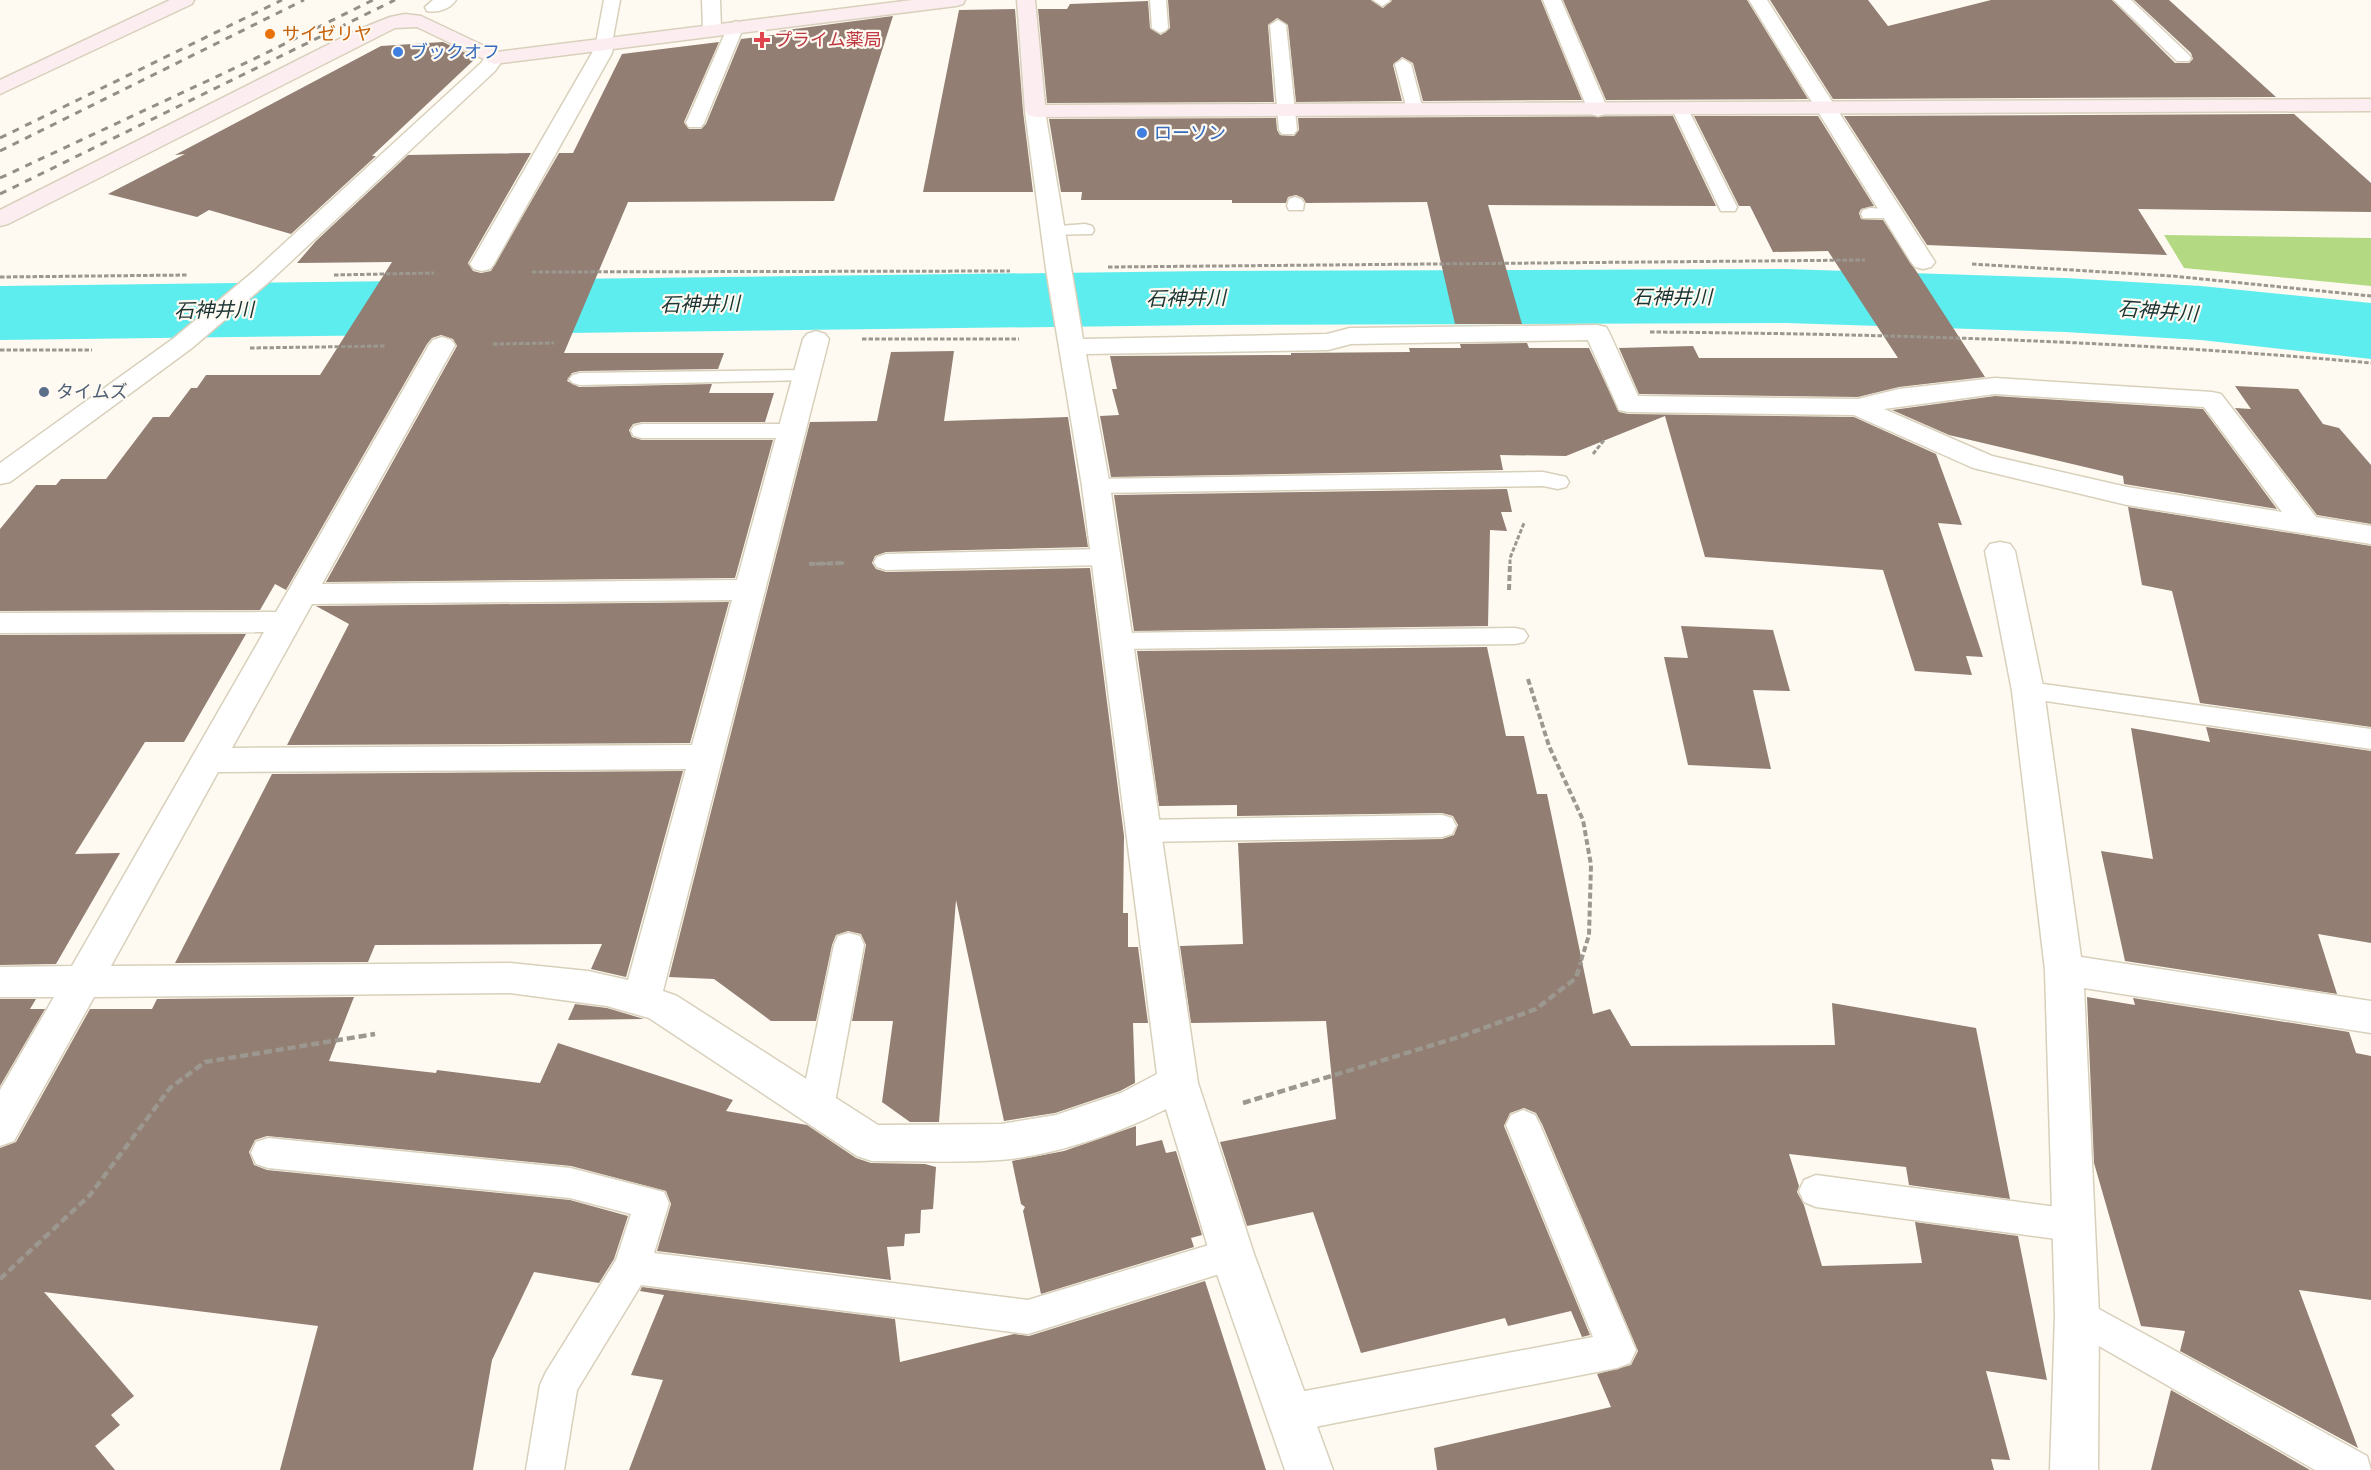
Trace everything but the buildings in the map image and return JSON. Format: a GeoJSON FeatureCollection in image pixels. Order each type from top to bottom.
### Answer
{"type":"FeatureCollection","features":[{"type":"Feature","properties":{"kind":"street"},"geometry":{"type":"LineString","coordinates":[[0,88],[185,0]]}},
{"type":"Feature","properties":{"kind":"street"},"geometry":{"type":"LineString","coordinates":[[711,0],[712,29]]}},
{"type":"Feature","properties":{"kind":"street"},"geometry":{"type":"LineString","coordinates":[[0,219],[362,35],[390,23],[405,20],[421,22],[494,58],[956,0]]}},
{"type":"Feature","properties":{"kind":"street"},"geometry":{"type":"LineString","coordinates":[[1026,0],[1035,111],[1053,254],[1096,486],[1178,1083],[1232,1254],[1309,1470]]}},
{"type":"Feature","properties":{"kind":"street"},"geometry":{"type":"LineString","coordinates":[[1552,0],[1598,110]]}},
{"type":"Feature","properties":{"kind":"street"},"geometry":{"type":"LineString","coordinates":[[1758,0],[1923,262]]}},
{"type":"Feature","properties":{"kind":"street"},"geometry":{"type":"LineString","coordinates":[[482,264],[602,54],[604,43]]}},
{"type":"Feature","properties":{"kind":"street"},"geometry":{"type":"LineString","coordinates":[[0,476],[178,346],[262,276],[488,67],[494,58]]}},
{"type":"Feature","properties":{"kind":"street"},"geometry":{"type":"LineString","coordinates":[[1035,111],[1287,120],[1415,110],[2371,105]]}},
{"type":"Feature","properties":{"kind":"street"},"geometry":{"type":"LineString","coordinates":[[1070,343],[1328,342],[1350,336],[1597,332],[1628,404],[1858,407],[1899,397],[1995,386],[2212,400],[2307,525]]}},
{"type":"Feature","properties":{"kind":"street"},"geometry":{"type":"LineString","coordinates":[[642,999],[816,339]]}},
{"type":"Feature","properties":{"kind":"street"},"geometry":{"type":"LineString","coordinates":[[0,1128],[442,345]]}},
{"type":"Feature","properties":{"kind":"street"},"geometry":{"type":"LineString","coordinates":[[1858,407],[1983,462],[2127,496],[2371,535]]}},
{"type":"Feature","properties":{"kind":"street"},"geometry":{"type":"LineString","coordinates":[[2000,551],[2028,692],[2064,970],[2077,1314],[2074,1470]]}},
{"type":"Feature","properties":{"kind":"street"},"geometry":{"type":"LineString","coordinates":[[302,594],[753,578]]}},
{"type":"Feature","properties":{"kind":"street"},"geometry":{"type":"LineString","coordinates":[[0,623],[287,622]]}},
{"type":"Feature","properties":{"kind":"street"},"geometry":{"type":"LineString","coordinates":[[209,760],[705,757]]}},
{"type":"Feature","properties":{"kind":"street"},"geometry":{"type":"LineString","coordinates":[[2064,970],[2371,1017]]}},
{"type":"Feature","properties":{"kind":"street"},"geometry":{"type":"LineString","coordinates":[[0,982],[510,978],[578,985],[642,999],[663,1007],[872,1143],[1001,1142],[1056,1133],[1134,1106],[1178,1083]]}},
{"type":"Feature","properties":{"kind":"lane"},"geometry":{"type":"LineString","coordinates":[[604,43],[612,0]]}},
{"type":"Feature","properties":{"kind":"lane"},"geometry":{"type":"LineString","coordinates":[[1158,0],[1160,28]]}},
{"type":"Feature","properties":{"kind":"lane"},"geometry":{"type":"LineString","coordinates":[[2122,0],[2183,58]]}},
{"type":"Feature","properties":{"kind":"lane"},"geometry":{"type":"LineString","coordinates":[[1278,25],[1287,120]]}},
{"type":"Feature","properties":{"kind":"lane"},"geometry":{"type":"LineString","coordinates":[[695,123],[736,26]]}},
{"type":"Feature","properties":{"kind":"lane"},"geometry":{"type":"LineString","coordinates":[[1403,64],[1415,110]]}},
{"type":"Feature","properties":{"kind":"lane"},"geometry":{"type":"LineString","coordinates":[[1680,109],[1728,207]]}},
{"type":"Feature","properties":{"kind":"lane"},"geometry":{"type":"LineString","coordinates":[[1870,214],[1892,214]]}},
{"type":"Feature","properties":{"kind":"lane"},"geometry":{"type":"LineString","coordinates":[[1053,254],[1085,230]]}},
{"type":"Feature","properties":{"kind":"lane"},"geometry":{"type":"LineString","coordinates":[[580,379],[806,376]]}},
{"type":"Feature","properties":{"kind":"lane"},"geometry":{"type":"LineString","coordinates":[[642,431],[792,431]]}},
{"type":"Feature","properties":{"kind":"lane"},"geometry":{"type":"LineString","coordinates":[[1096,486],[1543,479],[1557,482]]}},
{"type":"Feature","properties":{"kind":"lane"},"geometry":{"type":"LineString","coordinates":[[886,562],[1105,557]]}},
{"type":"Feature","properties":{"kind":"lane"},"geometry":{"type":"LineString","coordinates":[[1117,641],[1515,636]]}},
{"type":"Feature","properties":{"kind":"lane"},"geometry":{"type":"LineString","coordinates":[[2028,692],[2371,739]]}},
{"type":"Feature","properties":{"kind":"lane"},"geometry":{"type":"LineString","coordinates":[[1142,831],[1442,826]]}},
{"type":"Feature","properties":{"kind":"lane"},"geometry":{"type":"LineString","coordinates":[[817,1108],[849,945]]}},
{"type":"Feature","properties":{"kind":"lane"},"geometry":{"type":"LineString","coordinates":[[1289,1413],[1617,1350],[1523,1125]]}},
{"type":"Feature","properties":{"kind":"lane"},"geometry":{"type":"LineString","coordinates":[[268,1153],[570,1183],[652,1203],[632,1267],[559,1385],[545,1470]]}},
{"type":"Feature","properties":{"kind":"lane"},"geometry":{"type":"LineString","coordinates":[[1816,1191],[2072,1225]]}},
{"type":"Feature","properties":{"kind":"lane"},"geometry":{"type":"LineString","coordinates":[[632,1267],[1028,1317],[1232,1254]]}},
{"type":"Feature","properties":{"kind":"lane"},"geometry":{"type":"LineString","coordinates":[[2077,1314],[2353,1470]]}},
{"type":"Feature","properties":{"kind":"path"},"geometry":{"type":"LineString","coordinates":[[525,272],[1053,254],[1838,260],[2058,267],[2209,278],[2371,296]]}},
{"type":"Feature","properties":{"kind":"path"},"geometry":{"type":"LineString","coordinates":[[0,277],[442,273]]}},
{"type":"Feature","properties":{"kind":"path"},"geometry":{"type":"LineString","coordinates":[[816,339],[1070,343]]}},
{"type":"Feature","properties":{"kind":"path"},"geometry":{"type":"LineString","coordinates":[[0,350],[561,343]]}},
{"type":"Feature","properties":{"kind":"path"},"geometry":{"type":"LineString","coordinates":[[753,578],[886,562]]}},
{"type":"Feature","properties":{"kind":"path"},"geometry":{"type":"LineString","coordinates":[[0,1279],[90,1195],[170,1088],[205,1062],[377,1034]]}},
{"type":"Feature","properties":{"kind":"green space"},"geometry":{"type":"Polygon","coordinates":[[[2164,235],[2371,238],[2371,286],[2184,268],[2164,235]]]}},
{"type":"Feature","properties":{"kind":"waterway","name":"石神井川"},"geometry":{"type":"LineString","coordinates":[[0,313],[1208,298],[1786,296],[2065,305],[2201,313],[2371,331]]}},
{"type":"Feature","properties":{"kind":"railway"},"geometry":{"type":"LineString","coordinates":[[0,138],[282,0]]}},
{"type":"Feature","properties":{"kind":"railway"},"geometry":{"type":"LineString","coordinates":[[0,151],[304,0]]}},
{"type":"Feature","properties":{"kind":"railway"},"geometry":{"type":"LineString","coordinates":[[0,178],[252,60],[373,0]]}},
{"type":"Feature","properties":{"kind":"railway"},"geometry":{"type":"LineString","coordinates":[[0,194],[395,0]]}},
{"type":"Feature","properties":{"kind":"place","name":"サイゼリヤ"},"geometry":{"type":"Point","coordinates":[270,34]}},
{"type":"Feature","properties":{"kind":"place","name":"プライム薬局"},"geometry":{"type":"Point","coordinates":[762,40]}},
{"type":"Feature","properties":{"kind":"place","name":"ブックオフ"},"geometry":{"type":"Point","coordinates":[398,52]}},
{"type":"Feature","properties":{"kind":"place","name":"ローソン"},"geometry":{"type":"Point","coordinates":[1142,133]}},
{"type":"Feature","properties":{"kind":"place","name":"タイムズ"},"geometry":{"type":"Point","coordinates":[44,392]}}]}
